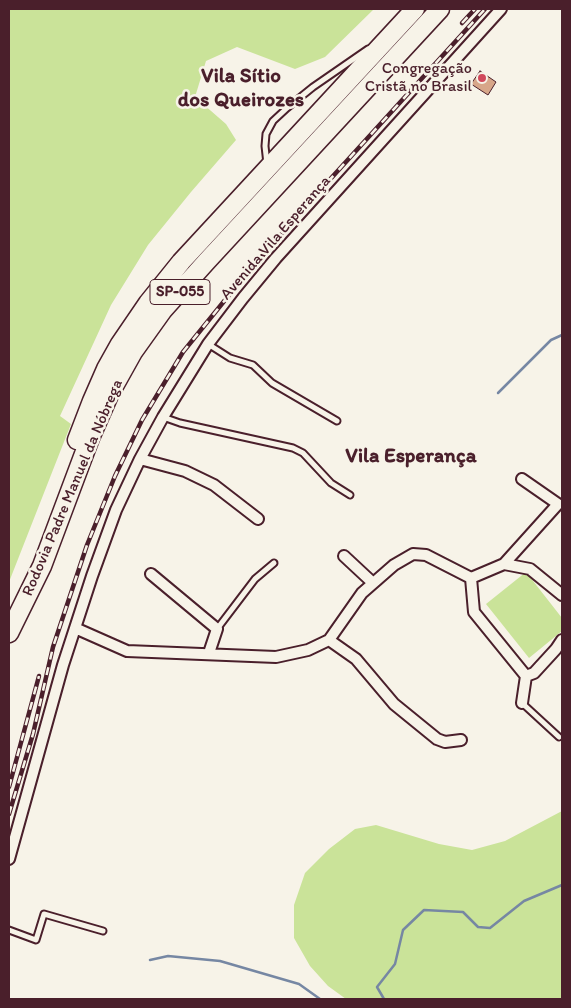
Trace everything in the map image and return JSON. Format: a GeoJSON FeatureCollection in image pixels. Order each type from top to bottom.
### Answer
{"type":"FeatureCollection","features":[{"type":"Feature","properties":{"kind":"highway","name":"SP-055"},"geometry":{"type":"LineString","coordinates":[[9,608],[28,570],[92,401],[120,344],[148,303],[181,262],[415,9]]}},
{"type":"Feature","properties":{"kind":"highway","name":"Rodovia Padre Manuel da Nóbrega"},"geometry":{"type":"LineString","coordinates":[[9,633],[42,566],[90,438],[109,395],[133,352],[164,310],[206,262],[440,9]]}},
{"type":"Feature","properties":{"kind":"street","name":"Avenida Vila Esperança"},"geometry":{"type":"LineString","coordinates":[[9,859],[61,674],[92,576],[116,510],[140,459],[163,417],[208,344],[276,258],[501,9]]}},
{"type":"Feature","properties":{"kind":"street"},"geometry":{"type":"LineString","coordinates":[[140,459],[185,471],[214,485],[258,518]]}},
{"type":"Feature","properties":{"kind":"street"},"geometry":{"type":"LineString","coordinates":[[471,578],[504,564],[558,504],[522,479]]}},
{"type":"Feature","properties":{"kind":"street"},"geometry":{"type":"LineString","coordinates":[[75,628],[127,651],[276,657],[308,650],[329,640],[362,593],[394,565],[413,554],[426,555],[471,578]]}},
{"type":"Feature","properties":{"kind":"street"},"geometry":{"type":"LineString","coordinates":[[344,556],[373,583]]}},
{"type":"Feature","properties":{"kind":"street"},"geometry":{"type":"LineString","coordinates":[[504,564],[530,568],[562,595]]}},
{"type":"Feature","properties":{"kind":"street"},"geometry":{"type":"LineString","coordinates":[[151,574],[217,629],[209,653]]}},
{"type":"Feature","properties":{"kind":"street"},"geometry":{"type":"LineString","coordinates":[[471,578],[474,612],[526,676],[522,703]]}},
{"type":"Feature","properties":{"kind":"street"},"geometry":{"type":"LineString","coordinates":[[329,640],[356,659],[394,704],[437,739],[445,742],[461,740]]}},
{"type":"Feature","properties":{"kind":"street"},"geometry":{"type":"LineString","coordinates":[[526,676],[534,673],[562,640]]}},
{"type":"Feature","properties":{"kind":"lane"},"geometry":{"type":"LineString","coordinates":[[268,168],[265,146],[266,134],[273,121],[313,87],[399,27]]}},
{"type":"Feature","properties":{"kind":"lane"},"geometry":{"type":"LineString","coordinates":[[208,344],[230,358],[253,365],[272,382],[337,421]]}},
{"type":"Feature","properties":{"kind":"lane"},"geometry":{"type":"LineString","coordinates":[[163,417],[180,423],[293,448],[303,453],[331,483],[350,495]]}},
{"type":"Feature","properties":{"kind":"lane"},"geometry":{"type":"LineString","coordinates":[[217,629],[255,579],[274,563]]}},
{"type":"Feature","properties":{"kind":"lane"},"geometry":{"type":"LineString","coordinates":[[522,703],[559,737]]}},
{"type":"Feature","properties":{"kind":"lane"},"geometry":{"type":"LineString","coordinates":[[9,930],[36,940],[44,914],[103,931]]}},
{"type":"Feature","properties":{"kind":"green space"},"geometry":{"type":"Polygon","coordinates":[[[9,9],[374,9],[325,57],[295,69],[237,47],[206,61],[195,97],[226,124],[236,140],[148,245],[111,305],[60,416],[71,424],[9,582],[9,9]]]}},
{"type":"Feature","properties":{"kind":"green space"},"geometry":{"type":"Polygon","coordinates":[[[526,572],[562,618],[562,631],[529,658],[486,604],[526,572]]]}},
{"type":"Feature","properties":{"kind":"green space"},"geometry":{"type":"Polygon","coordinates":[[[562,811],[562,999],[346,999],[328,986],[310,966],[294,938],[294,905],[305,873],[329,849],[355,829],[376,825],[439,844],[472,850],[505,841],[562,811]]]}},
{"type":"Feature","properties":{"kind":"building","name":"Congregação Cristã no Brasil"},"geometry":{"type":"Polygon","coordinates":[[[480,71],[496,82],[488,95],[471,84],[480,71]]]}},
{"type":"Feature","properties":{"kind":"waterway"},"geometry":{"type":"LineString","coordinates":[[498,393],[551,340],[562,335]]}},
{"type":"Feature","properties":{"kind":"waterway"},"geometry":{"type":"LineString","coordinates":[[384,999],[377,987],[395,964],[403,930],[424,910],[463,912],[478,927],[490,928],[524,901],[562,885]]}},
{"type":"Feature","properties":{"kind":"waterway"},"geometry":{"type":"LineString","coordinates":[[150,960],[168,956],[220,961],[299,984],[320,999]]}},
{"type":"Feature","properties":{"kind":"railway"},"geometry":{"type":"LineString","coordinates":[[462,23],[475,9]]}},
{"type":"Feature","properties":{"kind":"railway"},"geometry":{"type":"LineString","coordinates":[[9,814],[33,734],[53,647],[87,545],[115,476],[142,420],[183,352],[242,279],[485,9]]}},
{"type":"Feature","properties":{"kind":"railway"},"geometry":{"type":"LineString","coordinates":[[9,787],[39,676]]}},
{"type":"Feature","properties":{"kind":"place","name":"Congregação Cristã no Brasil"},"geometry":{"type":"Point","coordinates":[482,78]}},
{"type":"Feature","properties":{"kind":"district","name":"Vila Sítio dos Queirozes"},"geometry":{"type":"Point","coordinates":[241,89]}},
{"type":"Feature","properties":{"kind":"district","name":"Vila Esperança"},"geometry":{"type":"Point","coordinates":[411,457]}}]}
